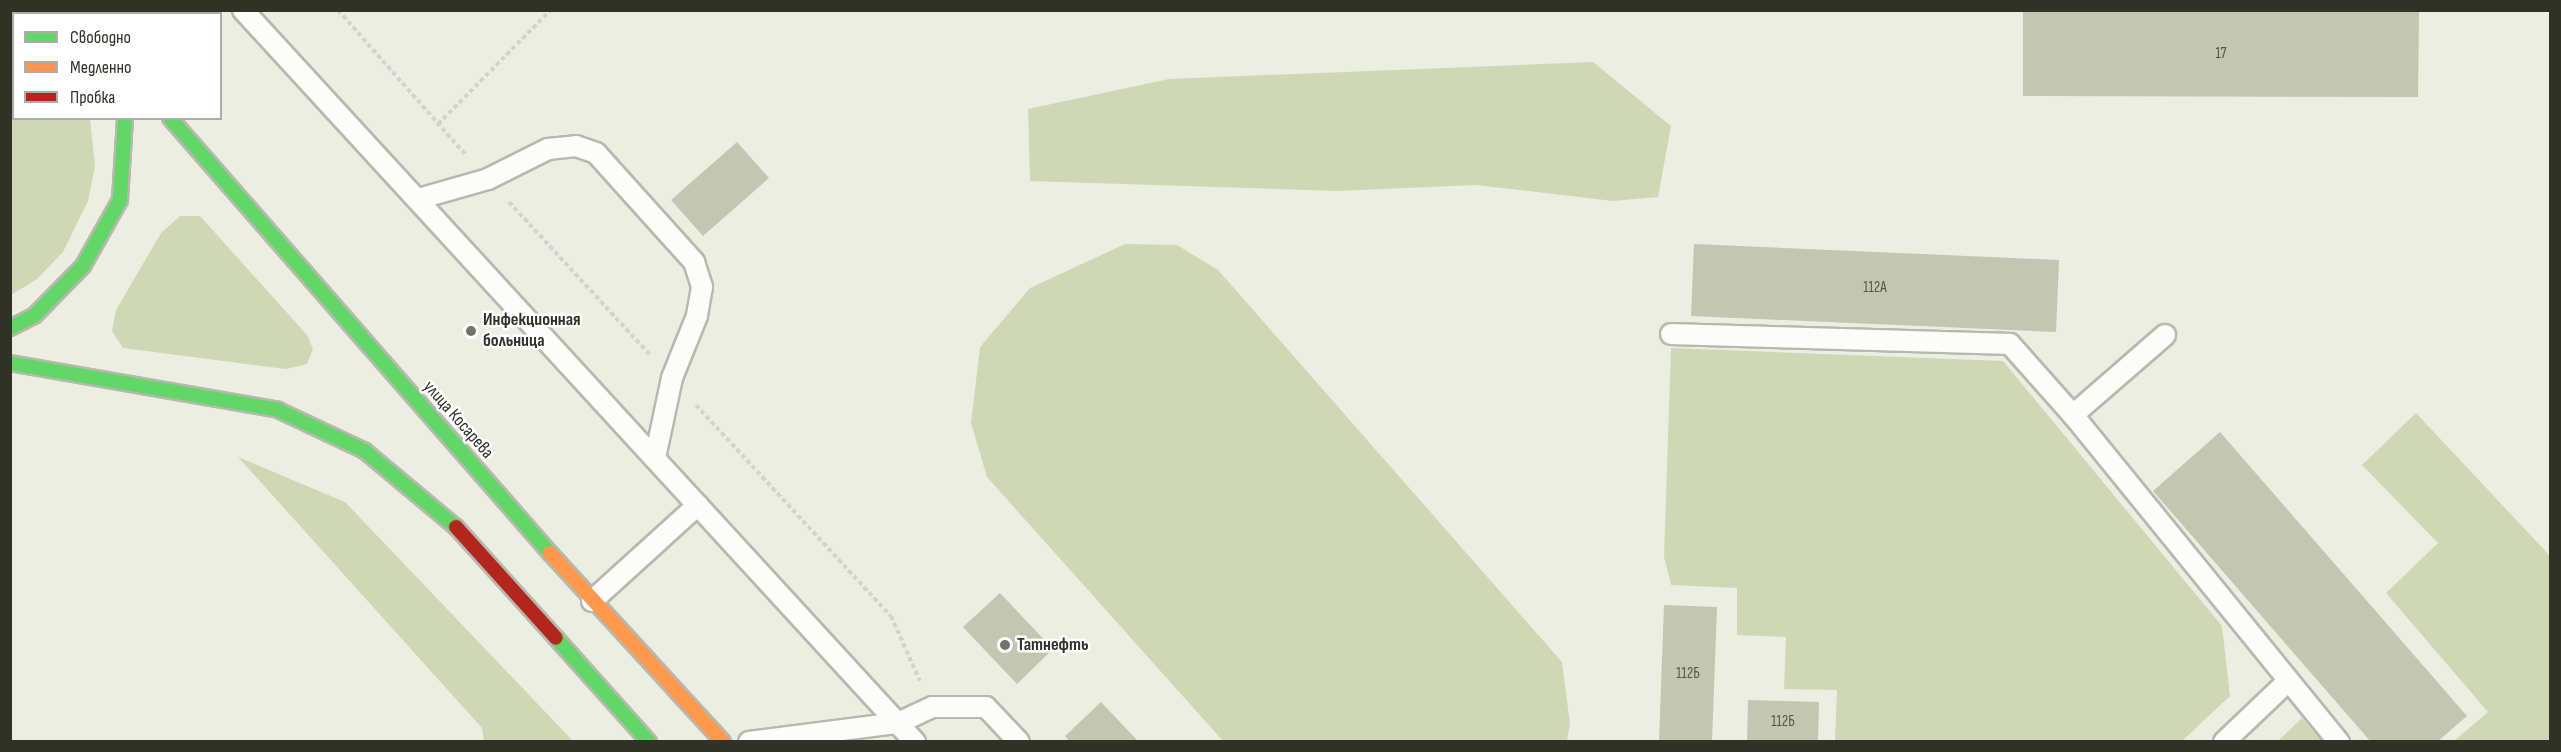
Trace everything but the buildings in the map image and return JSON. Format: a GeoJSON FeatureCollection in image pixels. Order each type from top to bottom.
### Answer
{"type":"FeatureCollection","features":[{"type":"Feature","properties":{"kind":"main road"},"geometry":{"type":"LineString","coordinates":[[10,328],[34,316],[83,266],[120,200],[125,120]]}},
{"type":"Feature","properties":{"kind":"main road","name":"улица Косарева"},"geometry":{"type":"LineString","coordinates":[[172,120],[592,601],[723,741]]}},
{"type":"Feature","properties":{"kind":"main road"},"geometry":{"type":"LineString","coordinates":[[10,363],[278,410],[365,451],[460,530],[649,741]]}},
{"type":"Feature","properties":{"kind":"lane"},"geometry":{"type":"LineString","coordinates":[[243,10],[915,741]]}},
{"type":"Feature","properties":{"kind":"lane"},"geometry":{"type":"LineString","coordinates":[[418,199],[488,179],[548,149],[576,146],[596,153],[694,261],[702,287],[698,316],[672,378],[655,458]]}},
{"type":"Feature","properties":{"kind":"lane"},"geometry":{"type":"LineString","coordinates":[[1671,334],[2010,344],[2073,415],[2287,682],[2339,741]]}},
{"type":"Feature","properties":{"kind":"lane"},"geometry":{"type":"LineString","coordinates":[[2073,415],[2165,335]]}},
{"type":"Feature","properties":{"kind":"lane"},"geometry":{"type":"LineString","coordinates":[[592,601],[698,505]]}},
{"type":"Feature","properties":{"kind":"lane"},"geometry":{"type":"LineString","coordinates":[[2224,741],[2287,682]]}},
{"type":"Feature","properties":{"kind":"lane"},"geometry":{"type":"LineString","coordinates":[[749,741],[898,723],[932,707],[986,707],[1018,741]]}},
{"type":"Feature","properties":{"kind":"path"},"geometry":{"type":"LineString","coordinates":[[438,124],[551,10]]}},
{"type":"Feature","properties":{"kind":"green space"},"geometry":{"type":"Polygon","coordinates":[[[11,14],[12,120],[90,120],[95,166],[88,201],[63,252],[37,279],[11,295],[11,14]]]}},
{"type":"Feature","properties":{"kind":"green space"},"geometry":{"type":"Polygon","coordinates":[[[1593,62],[1671,126],[1658,197],[1613,201],[1476,185],[1338,191],[1030,181],[1028,109],[1169,79],[1593,62]]]}},
{"type":"Feature","properties":{"kind":"green space"},"geometry":{"type":"Polygon","coordinates":[[[180,216],[200,216],[307,335],[313,349],[307,364],[286,369],[123,348],[112,331],[116,310],[161,233],[180,216]]]}},
{"type":"Feature","properties":{"kind":"green space"},"geometry":{"type":"Polygon","coordinates":[[[1125,244],[1177,245],[1218,270],[1562,662],[1570,724],[1567,741],[1223,741],[987,477],[971,423],[980,347],[1030,288],[1125,244]]]}},
{"type":"Feature","properties":{"kind":"green space"},"geometry":{"type":"Polygon","coordinates":[[[1671,348],[2003,361],[2222,626],[2230,696],[2182,741],[1835,741],[1837,690],[1784,689],[1786,637],[1737,635],[1737,588],[1671,585],[1664,557],[1671,348]]]}},
{"type":"Feature","properties":{"kind":"green space"},"geometry":{"type":"Polygon","coordinates":[[[2416,413],[2550,556],[2550,741],[2454,741],[2488,712],[2386,593],[2438,543],[2362,465],[2416,413]]]}},
{"type":"Feature","properties":{"kind":"green space"},"geometry":{"type":"Polygon","coordinates":[[[238,457],[345,502],[573,741],[484,741],[482,728],[238,457]]]}},
{"type":"Feature","properties":{"kind":"green space"},"geometry":{"type":"Polygon","coordinates":[[[2302,718],[2322,741],[2278,741],[2302,718]]]}},
{"type":"Feature","properties":{"kind":"traffic: fast"},"geometry":{"type":"LineString","coordinates":[[10,328],[34,316],[83,266],[120,200],[125,120]]}},
{"type":"Feature","properties":{"kind":"traffic: fast"},"geometry":{"type":"LineString","coordinates":[[172,120],[550,553]]}},
{"type":"Feature","properties":{"kind":"traffic: fast"},"geometry":{"type":"LineString","coordinates":[[10,363],[278,410],[365,451],[456,527]]}},
{"type":"Feature","properties":{"kind":"traffic: fast"},"geometry":{"type":"LineString","coordinates":[[556,638],[649,742]]}},
{"type":"Feature","properties":{"kind":"traffic: slow"},"geometry":{"type":"LineString","coordinates":[[550,553],[723,742]]}},
{"type":"Feature","properties":{"kind":"traffic: jam"},"geometry":{"type":"LineString","coordinates":[[456,527],[556,638]]}},
{"type":"Feature","properties":{"kind":"place","name":"Инфекционная больница"},"geometry":{"type":"Point","coordinates":[471,331]}},
{"type":"Feature","properties":{"kind":"place","name":"Татнефть"},"geometry":{"type":"Point","coordinates":[1005,645]}}]}
